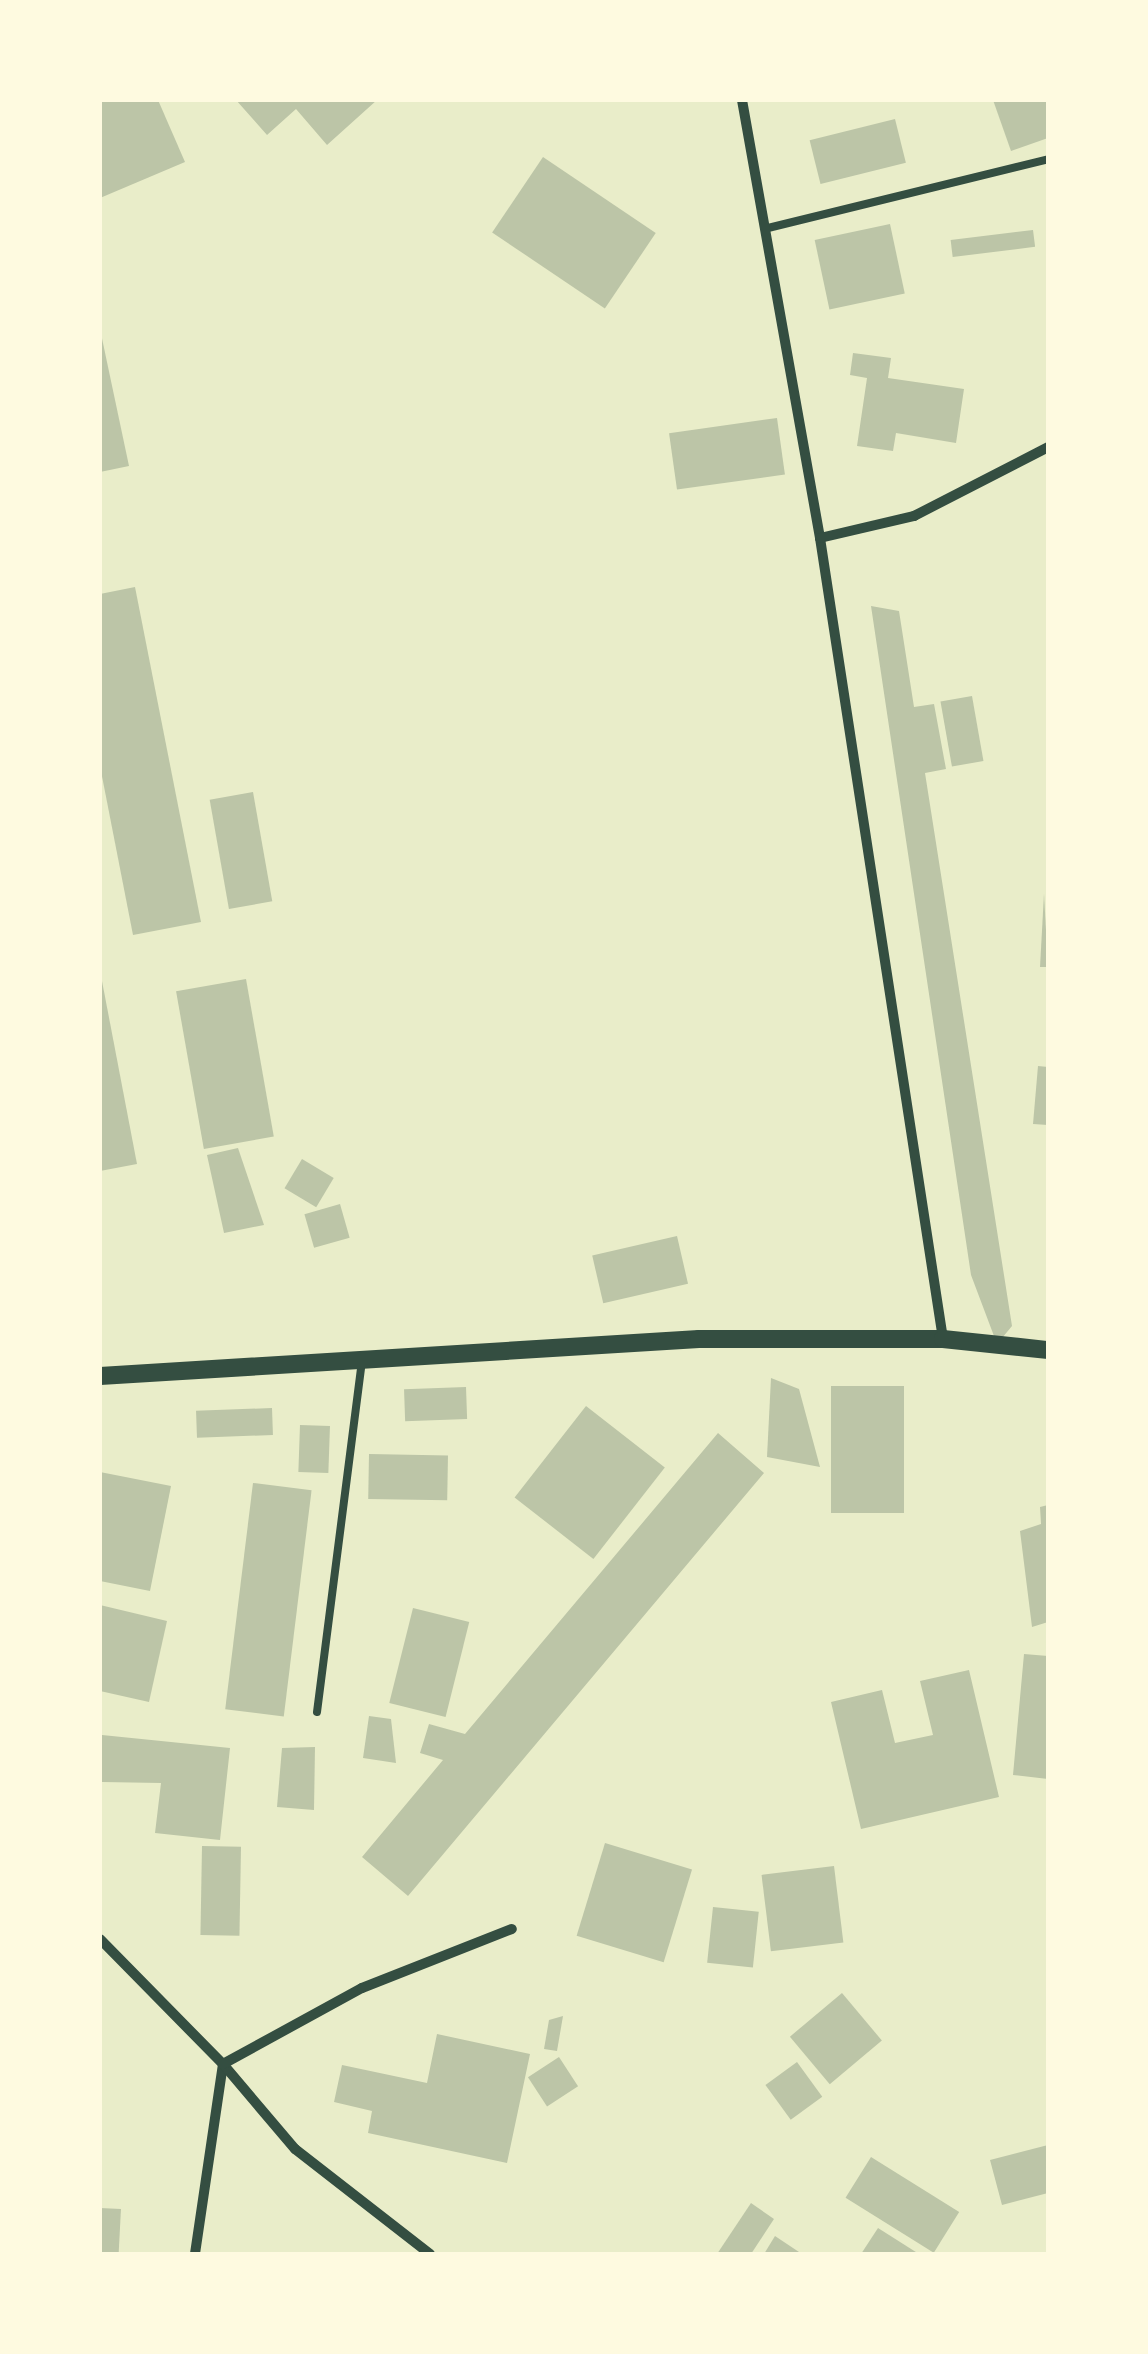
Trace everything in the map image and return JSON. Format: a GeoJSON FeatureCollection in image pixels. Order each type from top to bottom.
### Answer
{"type":"FeatureCollection","features":[{"type":"Feature","properties":{"kind":"street"},"geometry":{"type":"LineString","coordinates":[[742,100],[768,228],[820,538],[944,1339]]}},
{"type":"Feature","properties":{"kind":"street"},"geometry":{"type":"LineString","coordinates":[[820,538],[914,516],[1048,447]]}},
{"type":"Feature","properties":{"kind":"street"},"geometry":{"type":"LineString","coordinates":[[100,1376],[362,1363],[679,1340],[944,1339],[1048,1350]]}},
{"type":"Feature","properties":{"kind":"street"},"geometry":{"type":"LineString","coordinates":[[223,2064],[362,1988],[512,1929]]}},
{"type":"Feature","properties":{"kind":"street"},"geometry":{"type":"LineString","coordinates":[[100,1939],[223,2064],[295,2149],[430,2254]]}},
{"type":"Feature","properties":{"kind":"street"},"geometry":{"type":"LineString","coordinates":[[195,2254],[223,2064]]}},
{"type":"Feature","properties":{"kind":"lane"},"geometry":{"type":"LineString","coordinates":[[768,228],[1048,159]]}},
{"type":"Feature","properties":{"kind":"lane"},"geometry":{"type":"LineString","coordinates":[[317,1712],[362,1363]]}},
{"type":"Feature","properties":{"kind":"building"},"geometry":{"type":"Polygon","coordinates":[[[100,100],[158,100],[185,162],[100,198],[100,100]]]}},
{"type":"Feature","properties":{"kind":"building"},"geometry":{"type":"Polygon","coordinates":[[[236,100],[377,100],[327,145],[296,109],[267,135],[236,100]]]}},
{"type":"Feature","properties":{"kind":"building"},"geometry":{"type":"Polygon","coordinates":[[[993,100],[1048,100],[1048,138],[1011,151],[993,100]]]}},
{"type":"Feature","properties":{"kind":"building"},"geometry":{"type":"Polygon","coordinates":[[[895,119],[906,163],[821,184],[810,140],[895,119]]]}},
{"type":"Feature","properties":{"kind":"building"},"geometry":{"type":"Polygon","coordinates":[[[543,157],[656,233],[605,308],[492,232],[543,157]]]}},
{"type":"Feature","properties":{"kind":"building"},"geometry":{"type":"Polygon","coordinates":[[[890,224],[905,293],[829,309],[815,240],[890,224]]]}},
{"type":"Feature","properties":{"kind":"building"},"geometry":{"type":"Polygon","coordinates":[[[1033,230],[1035,247],[953,257],[951,240],[1033,230]]]}},
{"type":"Feature","properties":{"kind":"building"},"geometry":{"type":"Polygon","coordinates":[[[100,329],[129,466],[100,472],[100,329]]]}},
{"type":"Feature","properties":{"kind":"building"},"geometry":{"type":"Polygon","coordinates":[[[853,353],[891,358],[888,378],[964,389],[956,443],[896,433],[893,451],[857,446],[867,378],[850,375],[853,353]]]}},
{"type":"Feature","properties":{"kind":"building"},"geometry":{"type":"Polygon","coordinates":[[[777,418],[785,474],[677,490],[669,433],[777,418]]]}},
{"type":"Feature","properties":{"kind":"building"},"geometry":{"type":"Polygon","coordinates":[[[135,587],[201,922],[133,935],[100,766],[100,594],[135,587]]]}},
{"type":"Feature","properties":{"kind":"building"},"geometry":{"type":"Polygon","coordinates":[[[871,606],[899,611],[914,707],[934,704],[946,769],[925,773],[1012,1326],[997,1344],[971,1275],[871,606]]]}},
{"type":"Feature","properties":{"kind":"building"},"geometry":{"type":"Polygon","coordinates":[[[972,696],[983,761],[952,767],[940,702],[972,696]]]}},
{"type":"Feature","properties":{"kind":"building"},"geometry":{"type":"Polygon","coordinates":[[[253,792],[272,901],[229,909],[210,800],[253,792]]]}},
{"type":"Feature","properties":{"kind":"building"},"geometry":{"type":"Polygon","coordinates":[[[1044,894],[1048,967],[1040,967],[1044,894]]]}},
{"type":"Feature","properties":{"kind":"building"},"geometry":{"type":"Polygon","coordinates":[[[246,979],[274,1137],[204,1149],[176,991],[246,979]]]}},
{"type":"Feature","properties":{"kind":"building"},"geometry":{"type":"Polygon","coordinates":[[[100,982],[137,1164],[100,1171],[100,982]]]}},
{"type":"Feature","properties":{"kind":"building"},"geometry":{"type":"Polygon","coordinates":[[[1038,1066],[1048,1067],[1048,1125],[1033,1124],[1038,1066]]]}},
{"type":"Feature","properties":{"kind":"building"},"geometry":{"type":"Polygon","coordinates":[[[238,1148],[264,1225],[224,1233],[207,1155],[238,1148]]]}},
{"type":"Feature","properties":{"kind":"building"},"geometry":{"type":"Polygon","coordinates":[[[302,1159],[334,1178],[316,1207],[284,1188],[302,1159]]]}},
{"type":"Feature","properties":{"kind":"building"},"geometry":{"type":"Polygon","coordinates":[[[340,1204],[350,1238],[314,1248],[304,1214],[340,1204]]]}},
{"type":"Feature","properties":{"kind":"building"},"geometry":{"type":"Polygon","coordinates":[[[677,1236],[688,1284],[603,1303],[592,1256],[677,1236]]]}},
{"type":"Feature","properties":{"kind":"building"},"geometry":{"type":"Polygon","coordinates":[[[771,1378],[799,1389],[820,1467],[767,1457],[771,1378]]]}},
{"type":"Feature","properties":{"kind":"building"},"geometry":{"type":"Polygon","coordinates":[[[831,1386],[904,1386],[904,1513],[831,1513],[831,1386]]]}},
{"type":"Feature","properties":{"kind":"building"},"geometry":{"type":"Polygon","coordinates":[[[466,1387],[467,1419],[405,1421],[404,1389],[466,1387]]]}},
{"type":"Feature","properties":{"kind":"building"},"geometry":{"type":"Polygon","coordinates":[[[586,1406],[665,1468],[593,1559],[515,1497],[586,1406]]]}},
{"type":"Feature","properties":{"kind":"building"},"geometry":{"type":"Polygon","coordinates":[[[272,1408],[273,1435],[197,1438],[196,1411],[272,1408]]]}},
{"type":"Feature","properties":{"kind":"building"},"geometry":{"type":"Polygon","coordinates":[[[300,1425],[330,1426],[328,1473],[298,1472],[300,1425]]]}},
{"type":"Feature","properties":{"kind":"building"},"geometry":{"type":"Polygon","coordinates":[[[718,1433],[764,1473],[408,1896],[362,1857],[443,1760],[420,1753],[429,1724],[465,1734],[718,1433]]]}},
{"type":"Feature","properties":{"kind":"building"},"geometry":{"type":"Polygon","coordinates":[[[369,1454],[448,1455],[447,1500],[368,1499],[369,1454]]]}},
{"type":"Feature","properties":{"kind":"building"},"geometry":{"type":"Polygon","coordinates":[[[100,1472],[171,1486],[150,1591],[100,1581],[100,1472]]]}},
{"type":"Feature","properties":{"kind":"building"},"geometry":{"type":"Polygon","coordinates":[[[253,1483],[312,1490],[284,1716],[225,1709],[253,1483]]]}},
{"type":"Feature","properties":{"kind":"building"},"geometry":{"type":"Polygon","coordinates":[[[1048,1505],[1048,1622],[1032,1627],[1020,1531],[1041,1524],[1040,1507],[1048,1505]]]}},
{"type":"Feature","properties":{"kind":"building"},"geometry":{"type":"Polygon","coordinates":[[[100,1605],[167,1621],[149,1702],[100,1691],[100,1605]]]}},
{"type":"Feature","properties":{"kind":"building"},"geometry":{"type":"Polygon","coordinates":[[[413,1608],[469,1622],[446,1717],[389,1703],[413,1608]]]}},
{"type":"Feature","properties":{"kind":"building"},"geometry":{"type":"Polygon","coordinates":[[[1024,1654],[1048,1656],[1048,1779],[1013,1775],[1024,1654]]]}},
{"type":"Feature","properties":{"kind":"building"},"geometry":{"type":"Polygon","coordinates":[[[969,1670],[999,1797],[861,1829],[831,1702],[882,1690],[895,1743],[933,1735],[920,1681],[969,1670]]]}},
{"type":"Feature","properties":{"kind":"building"},"geometry":{"type":"Polygon","coordinates":[[[369,1716],[391,1719],[396,1763],[363,1758],[369,1716]]]}},
{"type":"Feature","properties":{"kind":"building"},"geometry":{"type":"Polygon","coordinates":[[[102,1735],[230,1748],[220,1840],[155,1833],[161,1783],[102,1782],[102,1735]]]}},
{"type":"Feature","properties":{"kind":"building"},"geometry":{"type":"Polygon","coordinates":[[[315,1747],[314,1810],[277,1807],[282,1748],[315,1747]]]}},
{"type":"Feature","properties":{"kind":"building"},"geometry":{"type":"Polygon","coordinates":[[[605,1843],[692,1870],[664,1962],[577,1936],[605,1843]]]}},
{"type":"Feature","properties":{"kind":"building"},"geometry":{"type":"Polygon","coordinates":[[[202,1846],[241,1847],[239,1936],[200,1935],[202,1846]]]}},
{"type":"Feature","properties":{"kind":"building"},"geometry":{"type":"Polygon","coordinates":[[[834,1866],[843,1942],[771,1951],[762,1875],[834,1866]]]}},
{"type":"Feature","properties":{"kind":"building"},"geometry":{"type":"Polygon","coordinates":[[[713,1907],[759,1912],[753,1968],[707,1963],[713,1907]]]}},
{"type":"Feature","properties":{"kind":"building"},"geometry":{"type":"Polygon","coordinates":[[[842,1993],[882,2040],[830,2084],[790,2037],[842,1993]]]}},
{"type":"Feature","properties":{"kind":"building"},"geometry":{"type":"Polygon","coordinates":[[[563,2016],[557,2051],[544,2049],[549,2020],[563,2016]]]}},
{"type":"Feature","properties":{"kind":"building"},"geometry":{"type":"Polygon","coordinates":[[[437,2034],[530,2054],[507,2163],[368,2133],[372,2111],[334,2102],[342,2065],[427,2083],[437,2034]]]}},
{"type":"Feature","properties":{"kind":"building"},"geometry":{"type":"Polygon","coordinates":[[[559,2057],[578,2086],[547,2107],[528,2077],[559,2057]]]}},
{"type":"Feature","properties":{"kind":"building"},"geometry":{"type":"Polygon","coordinates":[[[797,2062],[822,2097],[791,2120],[765,2085],[797,2062]]]}},
{"type":"Feature","properties":{"kind":"building"},"geometry":{"type":"Polygon","coordinates":[[[1048,2145],[1048,2193],[1002,2205],[990,2160],[1048,2145]]]}},
{"type":"Feature","properties":{"kind":"building"},"geometry":{"type":"Polygon","coordinates":[[[871,2157],[959,2212],[934,2253],[846,2198],[871,2157]]]}},
{"type":"Feature","properties":{"kind":"building"},"geometry":{"type":"Polygon","coordinates":[[[751,2203],[774,2219],[751,2254],[717,2254],[751,2203]]]}},
{"type":"Feature","properties":{"kind":"building"},"geometry":{"type":"Polygon","coordinates":[[[100,2208],[121,2209],[119,2254],[100,2254],[100,2208]]]}},
{"type":"Feature","properties":{"kind":"building"},"geometry":{"type":"Polygon","coordinates":[[[878,2228],[919,2254],[861,2254],[878,2228]]]}},
{"type":"Feature","properties":{"kind":"building"},"geometry":{"type":"Polygon","coordinates":[[[775,2236],[802,2254],[764,2254],[775,2236]]]}}]}
